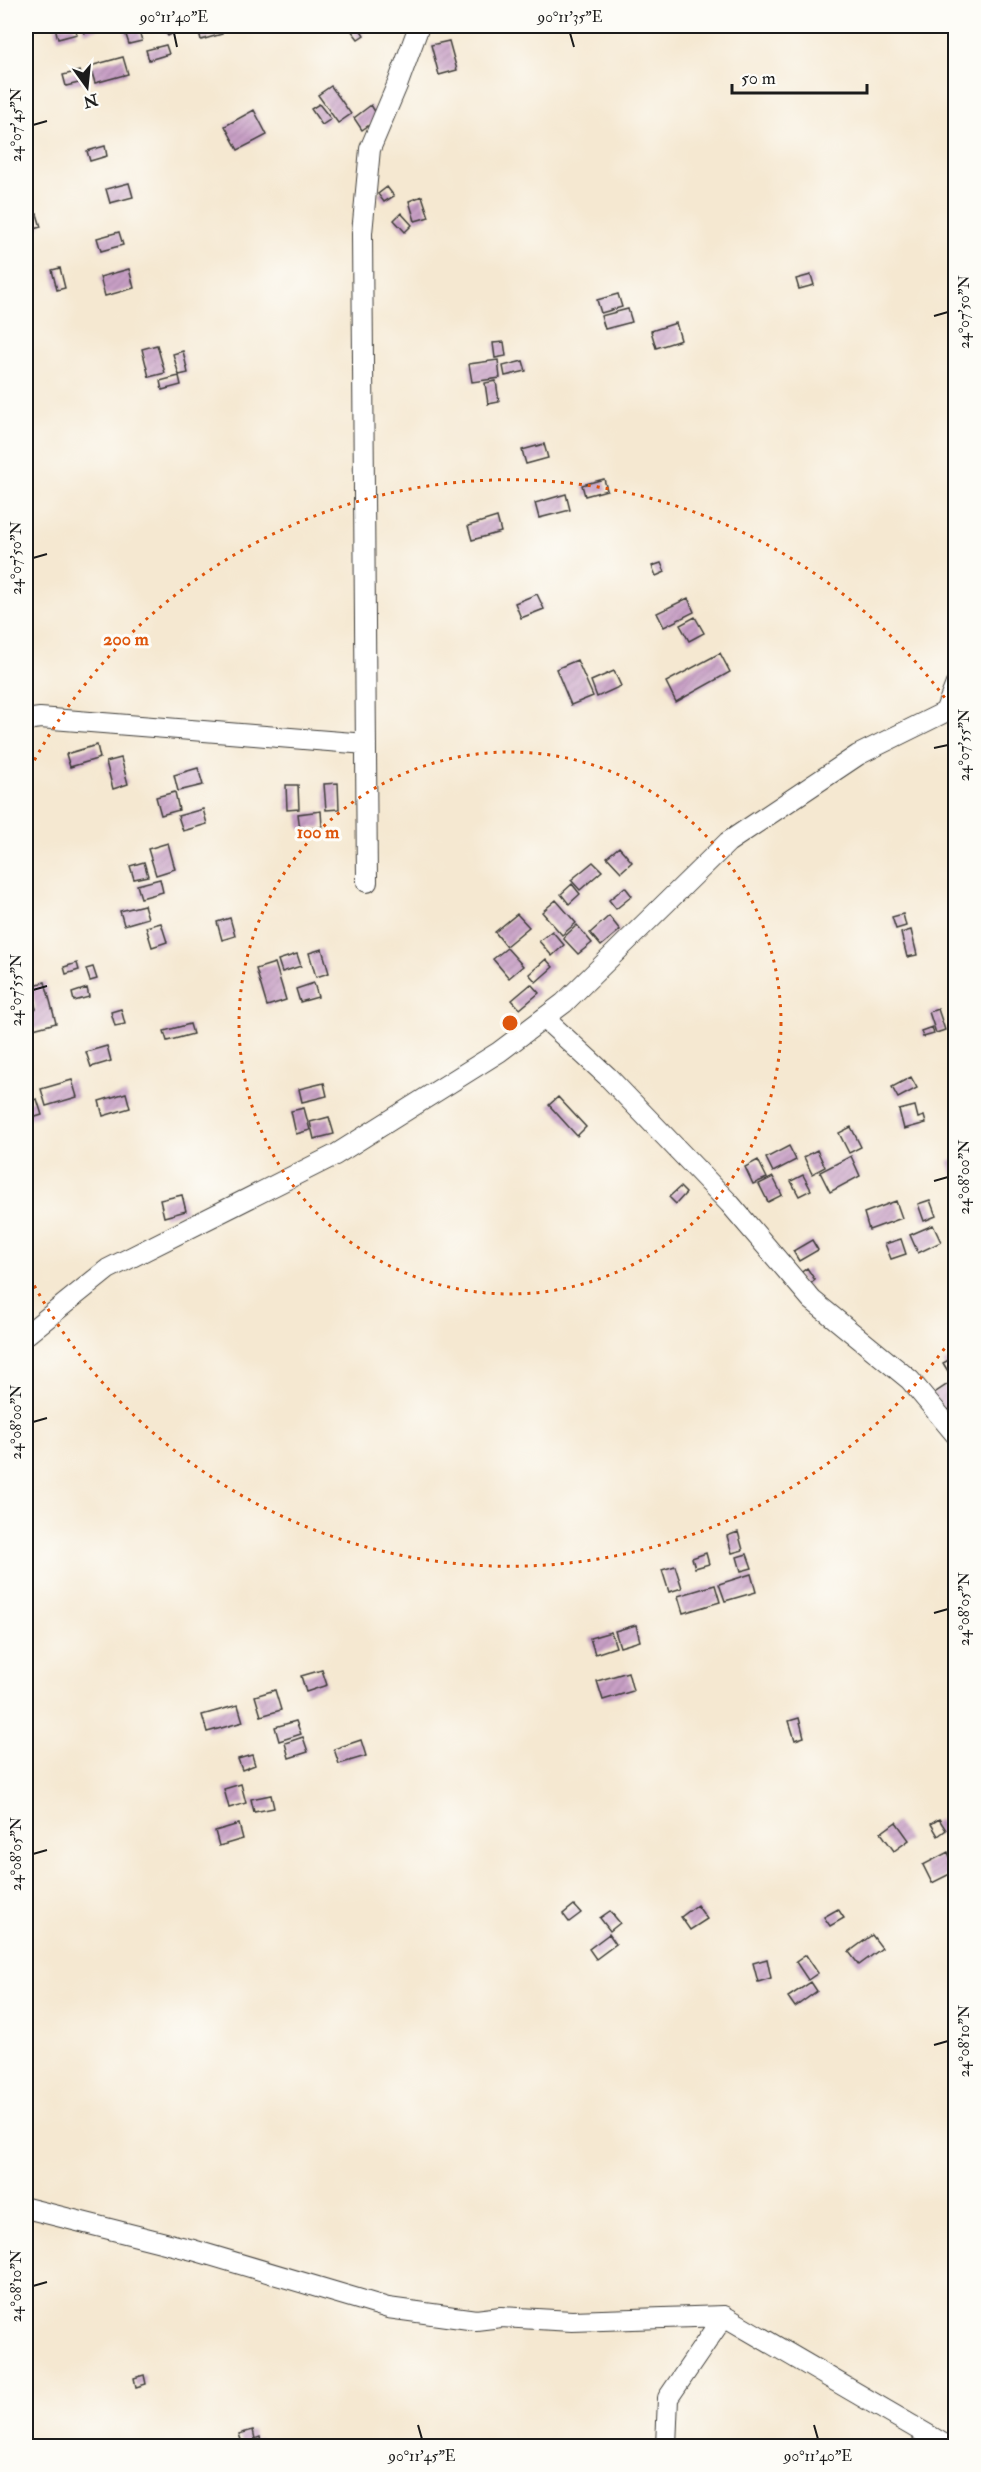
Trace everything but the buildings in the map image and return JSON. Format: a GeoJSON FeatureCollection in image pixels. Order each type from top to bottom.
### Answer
{"type":"FeatureCollection","features":[{"type":"Feature","properties":{"kind":"street"},"geometry":{"type":"LineString","coordinates":[[367,882],[362,233],[370,149],[419,26]]}},
{"type":"Feature","properties":{"kind":"street"},"geometry":{"type":"LineString","coordinates":[[26,1335],[108,1269],[335,1155],[500,1052],[564,1003],[728,842],[858,755],[945,712],[956,684]]}},
{"type":"Feature","properties":{"kind":"street"},"geometry":{"type":"LineString","coordinates":[[26,720],[40,718],[366,744]]}},
{"type":"Feature","properties":{"kind":"street"},"geometry":{"type":"LineString","coordinates":[[544,1018],[607,1076],[730,1204],[812,1300],[910,1380],[956,1435]]}},
{"type":"Feature","properties":{"kind":"street"},"geometry":{"type":"LineString","coordinates":[[26,2208],[193,2250],[388,2308],[476,2320],[501,2317],[572,2321],[724,2316],[948,2446]]}},
{"type":"Feature","properties":{"kind":"street"},"geometry":{"type":"LineString","coordinates":[[666,2446],[668,2398],[724,2316]]}}]}
